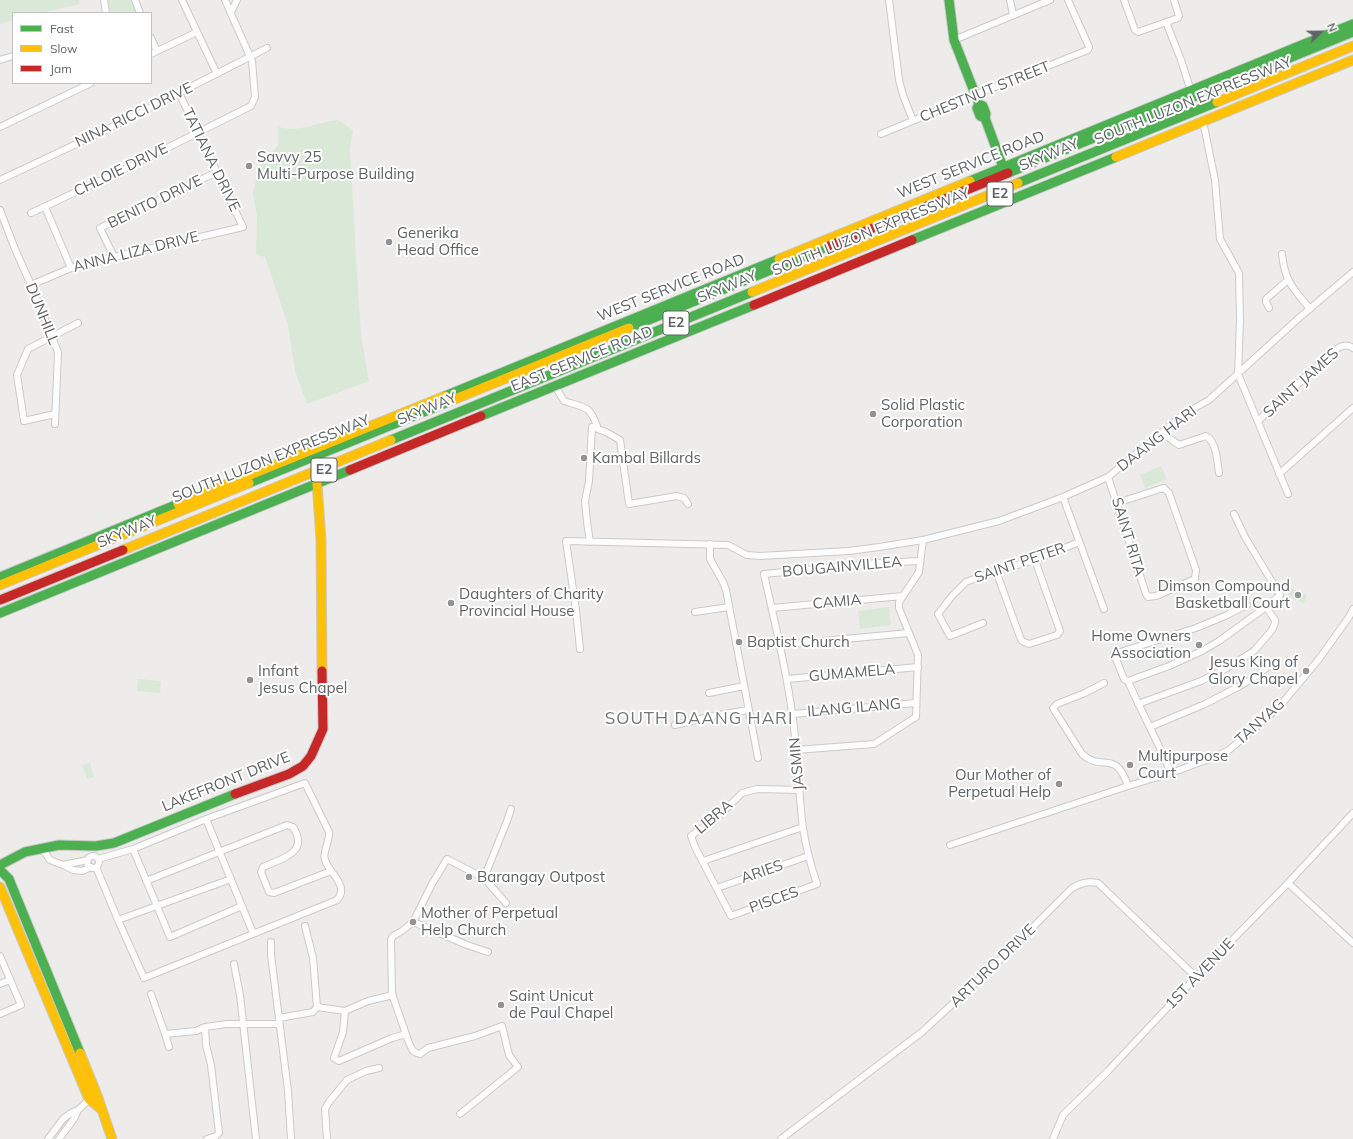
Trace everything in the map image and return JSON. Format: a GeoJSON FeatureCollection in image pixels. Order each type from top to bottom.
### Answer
{"type":"FeatureCollection","features":[{"type":"Feature","properties":{"kind":"main road"},"geometry":{"type":"LineString","coordinates":[[949,0],[954,40],[978,104],[983,106],[986,114],[985,118],[1003,167]]}},
{"type":"Feature","properties":{"kind":"main road","name":"WEST SERVICE ROAD"},"geometry":{"type":"LineString","coordinates":[[0,577],[1353,24]]}},
{"type":"Feature","properties":{"kind":"main road","name":"SOUTH LUZON EXPRESSWAY"},"geometry":{"type":"LineString","coordinates":[[0,585],[1353,32]]}},
{"type":"Feature","properties":{"kind":"main road","name":"SKYWAY"},"geometry":{"type":"LineString","coordinates":[[0,591],[1353,38]]}},
{"type":"Feature","properties":{"kind":"main road","name":"SKYWAY"},"geometry":{"type":"LineString","coordinates":[[0,600],[1353,46]]}},
{"type":"Feature","properties":{"kind":"main road","name":"SOUTH LUZON EXPRESSWAY"},"geometry":{"type":"LineString","coordinates":[[0,604],[1353,51]]}},
{"type":"Feature","properties":{"kind":"main road","name":"EAST SERVICE ROAD"},"geometry":{"type":"LineString","coordinates":[[0,613],[1353,60]]}},
{"type":"Feature","properties":{"kind":"main road","name":"LAKEFRONT DRIVE"},"geometry":{"type":"LineString","coordinates":[[0,865],[25,852],[42,848],[59,845],[96,846],[114,843],[204,806],[289,774],[303,766],[311,756],[323,729],[322,540],[317,483]]}},
{"type":"Feature","properties":{"kind":"main road"},"geometry":{"type":"LineString","coordinates":[[0,870],[9,879],[93,1097]]}},
{"type":"Feature","properties":{"kind":"main road"},"geometry":{"type":"LineString","coordinates":[[0,887],[93,1097],[101,1109],[112,1139]]}},
{"type":"Feature","properties":{"kind":"street"},"geometry":{"type":"LineString","coordinates":[[104,0],[106,12]]}},
{"type":"Feature","properties":{"kind":"street"},"geometry":{"type":"LineString","coordinates":[[135,0],[140,12]]}},
{"type":"Feature","properties":{"kind":"street"},"geometry":{"type":"LineString","coordinates":[[182,0],[217,74]]}},
{"type":"Feature","properties":{"kind":"street","name":"CHLOIE DRIVE"},"geometry":{"type":"LineString","coordinates":[[31,213],[125,169],[251,106],[255,97],[251,56],[225,0]]}},
{"type":"Feature","properties":{"kind":"street"},"geometry":{"type":"LineString","coordinates":[[231,12],[237,0]]}},
{"type":"Feature","properties":{"kind":"street"},"geometry":{"type":"LineString","coordinates":[[889,0],[899,80],[913,121]]}},
{"type":"Feature","properties":{"kind":"street"},"geometry":{"type":"LineString","coordinates":[[1010,0],[1012,16]]}},
{"type":"Feature","properties":{"kind":"street"},"geometry":{"type":"LineString","coordinates":[[954,40],[1050,0]]}},
{"type":"Feature","properties":{"kind":"street","name":"CHESTNUT STREET"},"geometry":{"type":"LineString","coordinates":[[881,134],[975,95],[1086,52],[1089,48],[1068,0]]}},
{"type":"Feature","properties":{"kind":"street"},"geometry":{"type":"LineString","coordinates":[[1124,0],[1136,32],[1140,32],[1178,18],[1179,14],[1174,0]]}},
{"type":"Feature","properties":{"kind":"street"},"geometry":{"type":"LineString","coordinates":[[1166,22],[1191,91]]}},
{"type":"Feature","properties":{"kind":"street"},"geometry":{"type":"LineString","coordinates":[[154,52],[197,32]]}},
{"type":"Feature","properties":{"kind":"street","name":"NINA RICCI DRIVE"},"geometry":{"type":"LineString","coordinates":[[0,180],[106,130],[267,48]]}},
{"type":"Feature","properties":{"kind":"street"},"geometry":{"type":"LineString","coordinates":[[0,60],[12,56]]}},
{"type":"Feature","properties":{"kind":"street"},"geometry":{"type":"LineString","coordinates":[[0,127],[89,84]]}},
{"type":"Feature","properties":{"kind":"street","name":"TATIANA DRIVE"},"geometry":{"type":"LineString","coordinates":[[179,93],[243,227]]}},
{"type":"Feature","properties":{"kind":"street"},"geometry":{"type":"LineString","coordinates":[[1204,121],[1215,180],[1220,239],[1239,273],[1240,320],[1238,374],[1288,494]]}},
{"type":"Feature","properties":{"kind":"street","name":"BENITO DRIVE"},"geometry":{"type":"LineString","coordinates":[[114,257],[100,228],[217,172]]}},
{"type":"Feature","properties":{"kind":"street"},"geometry":{"type":"LineString","coordinates":[[45,207],[71,268]]}},
{"type":"Feature","properties":{"kind":"street","name":"DUNHILL"},"geometry":{"type":"LineString","coordinates":[[0,210],[15,250],[58,352],[55,424]]}},
{"type":"Feature","properties":{"kind":"street","name":"ANNA LIZA DRIVE"},"geometry":{"type":"LineString","coordinates":[[31,285],[71,268],[243,227]]}},
{"type":"Feature","properties":{"kind":"street"},"geometry":{"type":"LineString","coordinates":[[1282,254],[1285,273],[1288,280],[1310,308]]}},
{"type":"Feature","properties":{"kind":"street","name":"DAANG HARI"},"geometry":{"type":"LineString","coordinates":[[580,650],[566,541],[636,544],[728,545],[747,556],[760,556],[879,548],[923,540],[999,521],[1063,497],[1108,477],[1184,414],[1209,400],[1310,308],[1353,272]]}},
{"type":"Feature","properties":{"kind":"street"},"geometry":{"type":"LineString","coordinates":[[1269,308],[1266,302],[1267,297],[1288,280]]}},
{"type":"Feature","properties":{"kind":"street"},"geometry":{"type":"LineString","coordinates":[[56,414],[24,421],[17,375],[28,349],[78,323]]}},
{"type":"Feature","properties":{"kind":"street","name":"SAINT JAMES"},"geometry":{"type":"LineString","coordinates":[[1258,421],[1330,354],[1344,345],[1350,345],[1353,348]]}},
{"type":"Feature","properties":{"kind":"street"},"geometry":{"type":"LineString","coordinates":[[555,386],[564,401],[591,412],[598,429]]}},
{"type":"Feature","properties":{"kind":"street"},"geometry":{"type":"LineString","coordinates":[[1279,474],[1353,408]]}},
{"type":"Feature","properties":{"kind":"street"},"geometry":{"type":"LineString","coordinates":[[590,542],[585,502],[590,466],[592,427],[613,435],[620,440],[629,504],[676,496],[684,498],[688,504]]}},
{"type":"Feature","properties":{"kind":"street"},"geometry":{"type":"LineString","coordinates":[[1162,433],[1179,445],[1206,436],[1210,438],[1214,446],[1219,473]]}},
{"type":"Feature","properties":{"kind":"street","name":"SAINT RITA"},"geometry":{"type":"LineString","coordinates":[[1108,477],[1118,503],[1148,597],[1156,596],[1195,579],[1196,574],[1169,493],[1164,488],[1118,503]]}},
{"type":"Feature","properties":{"kind":"street"},"geometry":{"type":"LineString","coordinates":[[1063,497],[1104,609]]}},
{"type":"Feature","properties":{"kind":"street"},"geometry":{"type":"LineString","coordinates":[[1128,681],[1169,666],[1220,641],[1280,595],[1245,537],[1234,514]]}},
{"type":"Feature","properties":{"kind":"street"},"geometry":{"type":"LineString","coordinates":[[796,750],[874,744],[916,717],[918,655],[899,608],[899,602],[919,572],[923,540]]}},
{"type":"Feature","properties":{"kind":"street","name":"SAINT PETER"},"geometry":{"type":"LineString","coordinates":[[983,623],[950,636],[938,614],[952,596],[966,582],[996,571],[1035,560],[1079,542]]}},
{"type":"Feature","properties":{"kind":"street"},"geometry":{"type":"LineString","coordinates":[[710,544],[710,559],[723,582],[729,607],[758,758]]}},
{"type":"Feature","properties":{"kind":"street"},"geometry":{"type":"LineString","coordinates":[[996,571],[1020,637],[1022,641],[1029,644],[1057,636],[1060,631],[1035,560]]}},
{"type":"Feature","properties":{"kind":"street","name":"BOUGAINVILLEA"},"geometry":{"type":"LineString","coordinates":[[764,574],[878,563],[920,561]]}},
{"type":"Feature","properties":{"kind":"street","name":"JASMIN"},"geometry":{"type":"LineString","coordinates":[[764,574],[780,644],[793,714],[803,827],[808,856],[817,884]]}},
{"type":"Feature","properties":{"kind":"street","name":"CAMIA"},"geometry":{"type":"LineString","coordinates":[[772,608],[903,596]]}},
{"type":"Feature","properties":{"kind":"street"},"geometry":{"type":"LineString","coordinates":[[1173,773],[1128,681],[1124,679],[1114,654],[1196,628],[1247,605]]}},
{"type":"Feature","properties":{"kind":"street"},"geometry":{"type":"LineString","coordinates":[[694,612],[729,607]]}},
{"type":"Feature","properties":{"kind":"street"},"geometry":{"type":"LineString","coordinates":[[1138,704],[1201,681],[1225,669],[1254,651],[1272,630],[1275,623],[1275,620],[1266,607]]}},
{"type":"Feature","properties":{"kind":"street","name":"TANYAG"},"geometry":{"type":"LineString","coordinates":[[950,846],[1128,786],[1173,773],[1229,750],[1279,707],[1319,659],[1353,609]]}},
{"type":"Feature","properties":{"kind":"street"},"geometry":{"type":"LineString","coordinates":[[780,644],[909,633]]}},
{"type":"Feature","properties":{"kind":"street"},"geometry":{"type":"LineString","coordinates":[[1150,727],[1205,704],[1236,688],[1254,678],[1271,664]]}},
{"type":"Feature","properties":{"kind":"street","name":"GUMAMELA"},"geometry":{"type":"LineString","coordinates":[[787,679],[918,667]]}},
{"type":"Feature","properties":{"kind":"street"},"geometry":{"type":"LineString","coordinates":[[1104,684],[1057,704],[1053,708],[1082,754],[1088,759],[1094,761],[1114,764],[1121,770],[1128,786]]}},
{"type":"Feature","properties":{"kind":"street"},"geometry":{"type":"LineString","coordinates":[[709,693],[744,686]]}},
{"type":"Feature","properties":{"kind":"street","name":"ILANG ILANG"},"geometry":{"type":"LineString","coordinates":[[793,714],[916,702]]}},
{"type":"Feature","properties":{"kind":"street"},"geometry":{"type":"LineString","coordinates":[[675,725],[748,710]]}},
{"type":"Feature","properties":{"kind":"street"},"geometry":{"type":"LineString","coordinates":[[63,865],[88,860],[90,857],[94,856],[98,859],[133,849],[206,819],[305,783],[329,832],[324,857],[325,862],[336,876],[342,890],[341,896],[337,900],[144,978],[93,867],[88,864],[88,860]]}},
{"type":"Feature","properties":{"kind":"street","name":"LIBRA"},"geometry":{"type":"LineString","coordinates":[[731,916],[695,847],[691,836],[720,815],[742,793],[757,789],[800,790]]}},
{"type":"Feature","properties":{"kind":"street"},"geometry":{"type":"LineString","coordinates":[[484,878],[511,809]]}},
{"type":"Feature","properties":{"kind":"street","name":"1ST AVENUE"},"geometry":{"type":"LineString","coordinates":[[1053,1139],[1062,1115],[1087,1093],[1353,813]]}},
{"type":"Feature","properties":{"kind":"street"},"geometry":{"type":"LineString","coordinates":[[206,819],[254,933]]}},
{"type":"Feature","properties":{"kind":"street"},"geometry":{"type":"LineString","coordinates":[[146,881],[287,826],[293,827],[297,834],[297,848],[294,853],[263,867],[261,872],[269,892],[274,893],[331,871]]}},
{"type":"Feature","properties":{"kind":"street"},"geometry":{"type":"LineString","coordinates":[[703,861],[803,827]]}},
{"type":"Feature","properties":{"kind":"street"},"geometry":{"type":"LineString","coordinates":[[42,848],[50,860],[73,870],[82,871],[93,867],[99,863],[98,859]]}},
{"type":"Feature","properties":{"kind":"street"},"geometry":{"type":"LineString","coordinates":[[133,849],[170,937],[242,906]]}},
{"type":"Feature","properties":{"kind":"street","name":"ARIES"},"geometry":{"type":"LineString","coordinates":[[716,888],[808,856]]}},
{"type":"Feature","properties":{"kind":"street"},"geometry":{"type":"LineString","coordinates":[[460,1114],[518,1067],[509,1055],[502,1026],[475,1036],[428,1048],[420,1054],[413,1051],[392,995],[391,940],[393,936],[413,922],[432,884],[447,859],[484,878],[506,902]]}},
{"type":"Feature","properties":{"kind":"street"},"geometry":{"type":"LineString","coordinates":[[118,920],[231,879]]}},
{"type":"Feature","properties":{"kind":"street","name":"ARTURO DRIVE"},"geometry":{"type":"LineString","coordinates":[[781,1139],[922,1032],[984,976],[1071,889],[1081,883],[1092,881],[1098,883],[1196,977]]}},
{"type":"Feature","properties":{"kind":"street"},"geometry":{"type":"LineString","coordinates":[[1288,883],[1353,943]]}},
{"type":"Feature","properties":{"kind":"street","name":"PISCES"},"geometry":{"type":"LineString","coordinates":[[731,916],[817,884]]}},
{"type":"Feature","properties":{"kind":"street"},"geometry":{"type":"LineString","coordinates":[[413,922],[467,945],[488,952]]}},
{"type":"Feature","properties":{"kind":"street"},"geometry":{"type":"LineString","coordinates":[[165,1034],[196,1031],[205,1027],[227,1024],[279,1021],[313,1012],[317,1006],[313,958],[305,926]]}},
{"type":"Feature","properties":{"kind":"street"},"geometry":{"type":"LineString","coordinates":[[271,942],[271,955],[288,1091],[291,1139]]}},
{"type":"Feature","properties":{"kind":"street"},"geometry":{"type":"LineString","coordinates":[[0,956],[20,1005],[0,1014]]}},
{"type":"Feature","properties":{"kind":"street"},"geometry":{"type":"LineString","coordinates":[[234,964],[240,995],[256,1139]]}},
{"type":"Feature","properties":{"kind":"street"},"geometry":{"type":"LineString","coordinates":[[0,984],[10,980]]}},
{"type":"Feature","properties":{"kind":"street"},"geometry":{"type":"LineString","coordinates":[[151,994],[169,1047]]}},
{"type":"Feature","properties":{"kind":"street"},"geometry":{"type":"LineString","coordinates":[[317,1006],[345,1011],[368,1001],[392,995]]}},
{"type":"Feature","properties":{"kind":"street"},"geometry":{"type":"LineString","coordinates":[[345,1011],[342,1037],[334,1058],[336,1060],[339,1061],[392,1038],[406,1034]]}},
{"type":"Feature","properties":{"kind":"street"},"geometry":{"type":"LineString","coordinates":[[205,1027],[206,1045],[211,1065],[219,1124],[219,1133],[216,1136],[207,1139]]}},
{"type":"Feature","properties":{"kind":"street"},"geometry":{"type":"LineString","coordinates":[[327,1139],[325,1109],[329,1102],[347,1080],[366,1071],[379,1068]]}},
{"type":"Feature","properties":{"kind":"street"},"geometry":{"type":"LineString","coordinates":[[48,1139],[63,1119],[78,1110],[93,1097]]}},
{"type":"Feature","properties":{"kind":"street"},"geometry":{"type":"LineString","coordinates":[[59,1139],[74,1120],[78,1110]]}},
{"type":"Feature","properties":{"kind":"green space"},"geometry":{"type":"Polygon","coordinates":[[[0,0],[79,0],[80,4],[45,12],[12,12],[12,20],[0,24],[0,0]]]}},
{"type":"Feature","properties":{"kind":"green space"},"geometry":{"type":"Polygon","coordinates":[[[108,0],[132,0],[137,12],[109,12],[108,0]]]}},
{"type":"Feature","properties":{"kind":"green space"},"geometry":{"type":"Polygon","coordinates":[[[338,120],[353,130],[350,150],[361,335],[369,381],[307,404],[295,371],[288,325],[265,257],[256,255],[257,217],[253,193],[259,168],[278,145],[278,127],[294,129],[338,120]]]}},
{"type":"Feature","properties":{"kind":"green space"},"geometry":{"type":"Polygon","coordinates":[[[1161,466],[1167,479],[1145,488],[1140,475],[1161,466]]]}},
{"type":"Feature","properties":{"kind":"green space","name":"Dimson Compound Basketball Court"},"geometry":{"type":"Polygon","coordinates":[[[1291,588],[1307,595],[1304,603],[1288,596],[1291,588]]]}},
{"type":"Feature","properties":{"kind":"green space"},"geometry":{"type":"Polygon","coordinates":[[[889,607],[891,625],[860,629],[858,611],[889,607]]]}},
{"type":"Feature","properties":{"kind":"green space"},"geometry":{"type":"Polygon","coordinates":[[[138,679],[161,681],[160,693],[137,691],[138,679]]]}},
{"type":"Feature","properties":{"kind":"green space"},"geometry":{"type":"Polygon","coordinates":[[[90,763],[94,777],[87,779],[82,765],[90,763]]]}},
{"type":"Feature","properties":{"kind":"traffic: fast"},"geometry":{"type":"LineString","coordinates":[[949,0],[954,40],[979,104],[977,108],[980,116],[985,118]]}},
{"type":"Feature","properties":{"kind":"traffic: fast"},"geometry":{"type":"LineString","coordinates":[[970,181],[1353,24]]}},
{"type":"Feature","properties":{"kind":"traffic: fast"},"geometry":{"type":"LineString","coordinates":[[1008,173],[1353,32]]}},
{"type":"Feature","properties":{"kind":"traffic: fast"},"geometry":{"type":"LineString","coordinates":[[1018,183],[1217,102]]}},
{"type":"Feature","properties":{"kind":"traffic: fast"},"geometry":{"type":"LineString","coordinates":[[979,104],[983,106],[986,114],[985,118],[1003,167]]}},
{"type":"Feature","properties":{"kind":"traffic: fast"},"geometry":{"type":"LineString","coordinates":[[912,240],[1116,157]]}},
{"type":"Feature","properties":{"kind":"traffic: fast"},"geometry":{"type":"LineString","coordinates":[[629,328],[829,246]]}},
{"type":"Feature","properties":{"kind":"traffic: fast"},"geometry":{"type":"LineString","coordinates":[[445,396],[779,259]]}},
{"type":"Feature","properties":{"kind":"traffic: fast"},"geometry":{"type":"LineString","coordinates":[[391,440],[752,292]]}},
{"type":"Feature","properties":{"kind":"traffic: fast"},"geometry":{"type":"LineString","coordinates":[[481,416],[754,305]]}},
{"type":"Feature","properties":{"kind":"traffic: fast"},"geometry":{"type":"LineString","coordinates":[[249,483],[453,400]]}},
{"type":"Feature","properties":{"kind":"traffic: fast"},"geometry":{"type":"LineString","coordinates":[[0,613],[350,470]]}},
{"type":"Feature","properties":{"kind":"traffic: fast"},"geometry":{"type":"LineString","coordinates":[[0,577],[178,504]]}},
{"type":"Feature","properties":{"kind":"traffic: fast"},"geometry":{"type":"LineString","coordinates":[[0,865],[25,852],[59,845],[96,846],[114,843],[235,794]]}},
{"type":"Feature","properties":{"kind":"traffic: fast"},"geometry":{"type":"LineString","coordinates":[[0,870],[9,879],[80,1053]]}},
{"type":"Feature","properties":{"kind":"traffic: slow"},"geometry":{"type":"LineString","coordinates":[[1217,102],[1353,46]]}},
{"type":"Feature","properties":{"kind":"traffic: slow"},"geometry":{"type":"LineString","coordinates":[[1116,157],[1353,60]]}},
{"type":"Feature","properties":{"kind":"traffic: slow"},"geometry":{"type":"LineString","coordinates":[[779,259],[970,181]]}},
{"type":"Feature","properties":{"kind":"traffic: slow"},"geometry":{"type":"LineString","coordinates":[[752,292],[1018,183]]}},
{"type":"Feature","properties":{"kind":"traffic: slow"},"geometry":{"type":"LineString","coordinates":[[453,400],[629,328]]}},
{"type":"Feature","properties":{"kind":"traffic: slow"},"geometry":{"type":"LineString","coordinates":[[178,504],[445,396]]}},
{"type":"Feature","properties":{"kind":"traffic: slow"},"geometry":{"type":"LineString","coordinates":[[123,550],[391,440]]}},
{"type":"Feature","properties":{"kind":"traffic: slow"},"geometry":{"type":"LineString","coordinates":[[0,585],[249,483]]}},
{"type":"Feature","properties":{"kind":"traffic: slow"},"geometry":{"type":"LineString","coordinates":[[317,483],[321,540],[322,671]]}},
{"type":"Feature","properties":{"kind":"traffic: slow"},"geometry":{"type":"LineString","coordinates":[[0,887],[89,1099],[101,1109]]}},
{"type":"Feature","properties":{"kind":"traffic: slow"},"geometry":{"type":"LineString","coordinates":[[80,1053],[97,1095],[112,1139]]}},
{"type":"Feature","properties":{"kind":"traffic: jam"},"geometry":{"type":"LineString","coordinates":[[829,246],[1008,173]]}},
{"type":"Feature","properties":{"kind":"traffic: jam"},"geometry":{"type":"LineString","coordinates":[[754,305],[912,240]]}},
{"type":"Feature","properties":{"kind":"traffic: jam"},"geometry":{"type":"LineString","coordinates":[[350,470],[481,416]]}},
{"type":"Feature","properties":{"kind":"traffic: jam"},"geometry":{"type":"LineString","coordinates":[[0,600],[123,550]]}},
{"type":"Feature","properties":{"kind":"traffic: jam"},"geometry":{"type":"LineString","coordinates":[[235,794],[289,774],[303,766],[311,756],[323,729],[322,671]]}},
{"type":"Feature","properties":{"kind":"place","name":"Savvy 25 Multi-Purpose Building"},"geometry":{"type":"Point","coordinates":[249,166]}},
{"type":"Feature","properties":{"kind":"place","name":"Generika Head Office"},"geometry":{"type":"Point","coordinates":[389,242]}},
{"type":"Feature","properties":{"kind":"place","name":"Solid Plastic Corporation"},"geometry":{"type":"Point","coordinates":[873,414]}},
{"type":"Feature","properties":{"kind":"place","name":"Kambal Billards"},"geometry":{"type":"Point","coordinates":[584,458]}},
{"type":"Feature","properties":{"kind":"place","name":"Dimson Compound Basketball Court"},"geometry":{"type":"Point","coordinates":[1298,595]}},
{"type":"Feature","properties":{"kind":"place","name":"Daughters of Charity Provincial House"},"geometry":{"type":"Point","coordinates":[451,603]}},
{"type":"Feature","properties":{"kind":"place","name":"Baptist Church"},"geometry":{"type":"Point","coordinates":[739,642]}},
{"type":"Feature","properties":{"kind":"place","name":"Home Owners Association"},"geometry":{"type":"Point","coordinates":[1199,645]}},
{"type":"Feature","properties":{"kind":"place","name":"Jesus King of Glory Chapel"},"geometry":{"type":"Point","coordinates":[1306,671]}},
{"type":"Feature","properties":{"kind":"place","name":"Infant Jesus Chapel"},"geometry":{"type":"Point","coordinates":[250,680]}},
{"type":"Feature","properties":{"kind":"place","name":"Multipurpose Court"},"geometry":{"type":"Point","coordinates":[1130,765]}},
{"type":"Feature","properties":{"kind":"place","name":"Our Mother of Perpetual Help"},"geometry":{"type":"Point","coordinates":[1059,784]}},
{"type":"Feature","properties":{"kind":"place","name":"Barangay Outpost"},"geometry":{"type":"Point","coordinates":[469,877]}},
{"type":"Feature","properties":{"kind":"place","name":"Mother of Perpetual Help Church"},"geometry":{"type":"Point","coordinates":[413,922]}},
{"type":"Feature","properties":{"kind":"place","name":"Saint Unicut de Paul Chapel"},"geometry":{"type":"Point","coordinates":[501,1005]}},
{"type":"Feature","properties":{"kind":"district","name":"SOUTH DAANG HARI"},"geometry":{"type":"Point","coordinates":[699,719]}}]}
